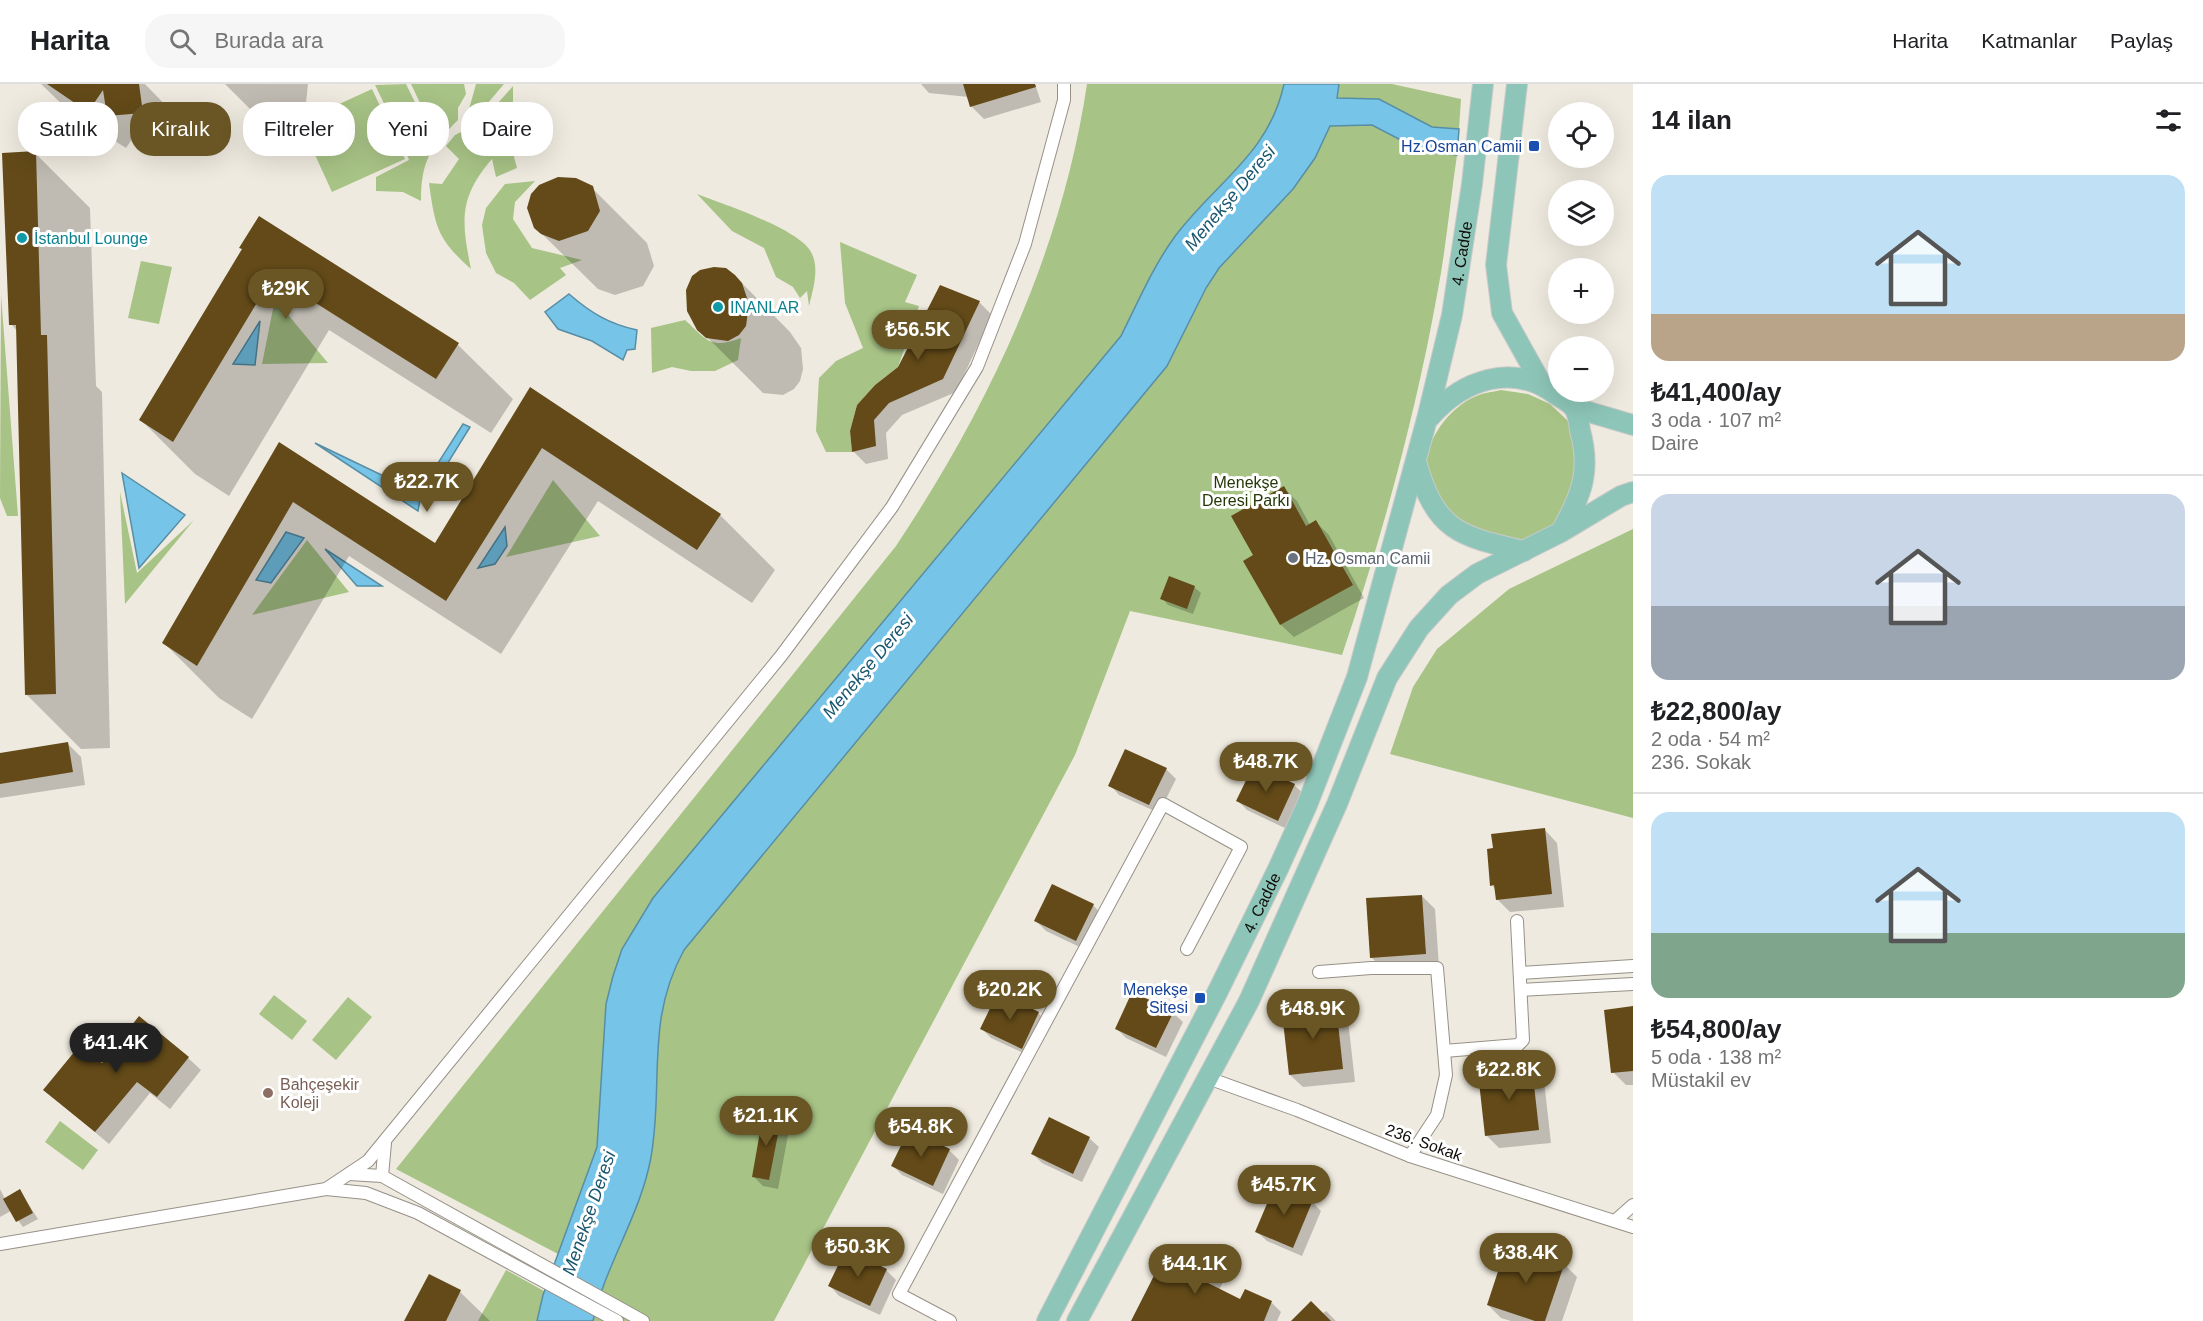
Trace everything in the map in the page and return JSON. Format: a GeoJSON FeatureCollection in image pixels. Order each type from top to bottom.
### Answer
{"type":"FeatureCollection","features":[{"type":"Feature","properties":{"kind":"main road","name":"4. Cadde"},"geometry":{"type":"LineString","coordinates":[[1427,419],[1452,315],[1472,184],[1482,84]]}},
{"type":"Feature","properties":{"kind":"main road"},"geometry":{"type":"LineString","coordinates":[[1517,84],[1496,265],[1502,313],[1541,383],[1575,408],[1633,425]]}},
{"type":"Feature","properties":{"kind":"main road"},"geometry":{"type":"LineString","coordinates":[[1541,383],[1500,377],[1472,383],[1447,398],[1427,419],[1416,462],[1425,494],[1441,517],[1464,534],[1524,551],[1621,496],[1633,492]]}},
{"type":"Feature","properties":{"kind":"main road"},"geometry":{"type":"LineString","coordinates":[[1561,532],[1579,499],[1586,471],[1584,442],[1575,408]]}},
{"type":"Feature","properties":{"kind":"main road","name":"4. Cadde"},"geometry":{"type":"LineString","coordinates":[[1047,1321],[1217,993],[1307,805],[1357,676],[1416,462]]}},
{"type":"Feature","properties":{"kind":"main road","name":"4. Cadde"},"geometry":{"type":"LineString","coordinates":[[1077,1321],[1249,1001],[1337,804],[1387,678],[1419,628],[1449,595],[1477,574],[1524,551]]}},
{"type":"Feature","properties":{"kind":"street"},"geometry":{"type":"LineString","coordinates":[[326,1189],[368,1161],[385,1141],[781,656],[892,507],[977,367],[1024,244],[1064,100],[1064,84]]}},
{"type":"Feature","properties":{"kind":"street"},"geometry":{"type":"LineString","coordinates":[[950,1321],[899,1294],[1163,804],[1241,847],[1187,949]]}},
{"type":"Feature","properties":{"kind":"street"},"geometry":{"type":"LineString","coordinates":[[1444,1051],[1518,1045],[1523,1040],[1517,921]]}},
{"type":"Feature","properties":{"kind":"street"},"geometry":{"type":"LineString","coordinates":[[1520,973],[1633,966]]}},
{"type":"Feature","properties":{"kind":"street"},"geometry":{"type":"LineString","coordinates":[[1319,972],[1371,968],[1437,968],[1446,1075],[1437,1115],[1410,1156]]}},
{"type":"Feature","properties":{"kind":"street"},"geometry":{"type":"LineString","coordinates":[[1521,990],[1633,984]]}},
{"type":"Feature","properties":{"kind":"street","name":"236. Sokak"},"geometry":{"type":"LineString","coordinates":[[1208,1078],[1297,1110],[1410,1156],[1633,1227]]}},
{"type":"Feature","properties":{"kind":"street"},"geometry":{"type":"LineString","coordinates":[[382,1176],[385,1141]]}},
{"type":"Feature","properties":{"kind":"street"},"geometry":{"type":"LineString","coordinates":[[349,1174],[382,1176],[643,1321]]}},
{"type":"Feature","properties":{"kind":"street"},"geometry":{"type":"LineString","coordinates":[[0,1244],[326,1189],[366,1193],[418,1213],[616,1321]]}},
{"type":"Feature","properties":{"kind":"street"},"geometry":{"type":"LineString","coordinates":[[1615,1221],[1633,1205]]}},
{"type":"Feature","properties":{"kind":"green space"},"geometry":{"type":"Polygon","coordinates":[[[406,84],[415,102],[383,102],[375,85],[406,84]]]}},
{"type":"Feature","properties":{"kind":"green space"},"geometry":{"type":"Polygon","coordinates":[[[411,84],[464,84],[466,94],[458,108],[458,120],[449,130],[449,102],[420,102],[411,84]]]}},
{"type":"Feature","properties":{"kind":"green space"},"geometry":{"type":"Polygon","coordinates":[[[476,84],[504,84],[489,102],[471,102],[476,84]]]}},
{"type":"Feature","properties":{"kind":"green space"},"geometry":{"type":"Polygon","coordinates":[[[1087,84],[1284,84],[1277,108],[1254,149],[1176,235],[1153,272],[1121,336],[653,898],[622,949],[613,976],[606,1004],[597,1147],[558,1254],[396,1169],[896,546],[930,493],[991,383],[1040,267],[1060,207],[1087,84]]]}},
{"type":"Feature","properties":{"kind":"green space"},"geometry":{"type":"Polygon","coordinates":[[[1339,84],[1392,84],[1461,99],[1459,129],[1432,127],[1379,99],[1336,98],[1339,84]]]}},
{"type":"Feature","properties":{"kind":"green space"},"geometry":{"type":"Polygon","coordinates":[[[513,86],[513,102],[499,102],[513,86]]]}},
{"type":"Feature","properties":{"kind":"green space"},"geometry":{"type":"Polygon","coordinates":[[[372,89],[378,102],[367,102],[367,156],[404,156],[405,159],[332,192],[316,156],[355,156],[355,102],[344,102],[372,89]]]}},
{"type":"Feature","properties":{"kind":"green space","name":"Menekşe Deresi Parkı"},"geometry":{"type":"Polygon","coordinates":[[[1372,125],[1424,152],[1457,155],[1440,278],[1408,431],[1371,566],[1342,655],[1130,611],[1075,755],[774,1321],[593,1321],[606,1279],[646,1178],[655,1130],[658,1052],[664,1002],[672,976],[684,950],[1167,366],[1206,288],[1219,268],[1293,189],[1315,158],[1330,126],[1372,125]]]}},
{"type":"Feature","properties":{"kind":"green space"},"geometry":{"type":"Polygon","coordinates":[[[461,132],[461,156],[515,156],[517,168],[496,177],[492,159],[473,185],[465,210],[465,237],[471,269],[444,240],[433,210],[429,183],[442,184],[459,159],[449,149],[449,142],[461,132]]]}},
{"type":"Feature","properties":{"kind":"green space"},"geometry":{"type":"Polygon","coordinates":[[[407,156],[429,156],[421,187],[421,201],[403,192],[376,191],[376,177],[409,160],[407,156]]]}},
{"type":"Feature","properties":{"kind":"green space"},"geometry":{"type":"Polygon","coordinates":[[[535,181],[515,202],[513,219],[532,248],[582,260],[560,268],[566,275],[530,300],[514,283],[496,273],[486,253],[482,225],[486,208],[505,184],[535,181]]]}},
{"type":"Feature","properties":{"kind":"green space"},"geometry":{"type":"Polygon","coordinates":[[[697,194],[777,226],[804,243],[814,258],[815,265],[815,279],[809,306],[807,291],[800,298],[793,287],[776,277],[764,248],[732,231],[697,194]]]}},
{"type":"Feature","properties":{"kind":"green space"},"geometry":{"type":"Polygon","coordinates":[[[840,242],[917,275],[905,302],[919,306],[898,367],[875,385],[857,405],[850,431],[852,452],[826,452],[816,431],[819,378],[836,361],[863,348],[845,303],[840,242]]]}},
{"type":"Feature","properties":{"kind":"green space"},"geometry":{"type":"Polygon","coordinates":[[[141,261],[172,267],[159,324],[128,318],[141,261]]]}},
{"type":"Feature","properties":{"kind":"green space"},"geometry":{"type":"Polygon","coordinates":[[[1,295],[18,516],[7,516],[0,498],[1,295]]]}},
{"type":"Feature","properties":{"kind":"green space"},"geometry":{"type":"Polygon","coordinates":[[[275,299],[328,363],[262,364],[275,299]]]}},
{"type":"Feature","properties":{"kind":"green space"},"geometry":{"type":"Polygon","coordinates":[[[685,320],[709,341],[715,343],[741,338],[738,360],[715,371],[691,371],[672,367],[652,373],[651,328],[685,320]]]}},
{"type":"Feature","properties":{"kind":"green space"},"geometry":{"type":"Polygon","coordinates":[[[1501,390],[1528,394],[1550,404],[1568,421],[1579,443],[1583,467],[1551,531],[1529,542],[1457,530],[1435,497],[1427,473],[1430,447],[1443,422],[1463,403],[1474,397],[1501,390]]]}},
{"type":"Feature","properties":{"kind":"green space"},"geometry":{"type":"Polygon","coordinates":[[[553,480],[600,536],[506,557],[553,480]]]}},
{"type":"Feature","properties":{"kind":"green space"},"geometry":{"type":"Polygon","coordinates":[[[120,492],[137,573],[194,520],[125,604],[120,492]]]}},
{"type":"Feature","properties":{"kind":"green space"},"geometry":{"type":"Polygon","coordinates":[[[1633,529],[1633,818],[1390,754],[1413,687],[1437,649],[1509,589],[1633,529]]]}},
{"type":"Feature","properties":{"kind":"green space"},"geometry":{"type":"Polygon","coordinates":[[[307,540],[349,592],[252,615],[307,540]]]}},
{"type":"Feature","properties":{"kind":"green space"},"geometry":{"type":"Polygon","coordinates":[[[274,995],[307,1021],[292,1040],[259,1014],[274,995]]]}},
{"type":"Feature","properties":{"kind":"green space"},"geometry":{"type":"Polygon","coordinates":[[[348,997],[372,1017],[336,1060],[312,1040],[348,997]]]}},
{"type":"Feature","properties":{"kind":"green space"},"geometry":{"type":"Polygon","coordinates":[[[60,1121],[98,1150],[83,1170],[45,1142],[60,1121]]]}},
{"type":"Feature","properties":{"kind":"green space"},"geometry":{"type":"Polygon","coordinates":[[[506,1270],[544,1291],[537,1321],[478,1321],[506,1270]]]}},
{"type":"Feature","properties":{"kind":"water","name":"Menekşe Deresi"},"geometry":{"type":"Polygon","coordinates":[[[1284,84],[1339,84],[1337,98],[1379,99],[1432,127],[1459,129],[1457,155],[1424,152],[1372,125],[1330,126],[1315,158],[1293,189],[1219,268],[1206,288],[1167,366],[684,950],[672,976],[664,1002],[658,1052],[655,1130],[646,1178],[606,1280],[593,1321],[537,1321],[543,1295],[597,1147],[606,1004],[622,949],[653,898],[1121,336],[1153,272],[1176,235],[1254,149],[1277,108],[1284,84]]]}},
{"type":"Feature","properties":{"kind":"water"},"geometry":{"type":"Polygon","coordinates":[[[569,294],[601,317],[637,330],[635,349],[627,350],[623,360],[592,341],[558,329],[545,312],[569,294]]]}},
{"type":"Feature","properties":{"kind":"water"},"geometry":{"type":"Polygon","coordinates":[[[260,321],[255,365],[233,364],[260,321]]]}},
{"type":"Feature","properties":{"kind":"water"},"geometry":{"type":"Polygon","coordinates":[[[463,424],[470,427],[441,474],[438,463],[463,424]]]}},
{"type":"Feature","properties":{"kind":"water"},"geometry":{"type":"Polygon","coordinates":[[[315,443],[421,494],[418,511],[315,443]]]}},
{"type":"Feature","properties":{"kind":"water"},"geometry":{"type":"Polygon","coordinates":[[[122,473],[185,515],[139,568],[122,473]]]}},
{"type":"Feature","properties":{"kind":"water"},"geometry":{"type":"Polygon","coordinates":[[[505,527],[507,546],[495,564],[478,568],[505,527]]]}},
{"type":"Feature","properties":{"kind":"water"},"geometry":{"type":"Polygon","coordinates":[[[286,532],[304,538],[271,583],[256,580],[286,532]]]}},
{"type":"Feature","properties":{"kind":"water"},"geometry":{"type":"Polygon","coordinates":[[[325,549],[382,586],[357,586],[325,549]]]}},
{"type":"Feature","properties":{"kind":"building"},"geometry":{"type":"Polygon","coordinates":[[[47,84],[139,84],[141,102],[130,102],[130,114],[118,115],[118,102],[105,102],[103,90],[95,102],[73,102],[47,84]]]}},
{"type":"Feature","properties":{"kind":"building"},"geometry":{"type":"Polygon","coordinates":[[[963,84],[1035,84],[1036,87],[970,107],[963,84]]]}},
{"type":"Feature","properties":{"kind":"building"},"geometry":{"type":"Polygon","coordinates":[[[18,152],[18,156],[36,156],[41,335],[47,335],[56,694],[25,695],[16,325],[9,325],[2,153],[18,152]]]}},
{"type":"Feature","properties":{"kind":"building"},"geometry":{"type":"Polygon","coordinates":[[[558,177],[576,178],[593,186],[600,211],[588,231],[559,241],[541,234],[534,228],[527,208],[531,194],[539,185],[558,177]]]}},
{"type":"Feature","properties":{"kind":"building"},"geometry":{"type":"Polygon","coordinates":[[[259,216],[459,343],[436,379],[273,276],[173,442],[139,420],[242,249],[239,248],[259,216]]]}},
{"type":"Feature","properties":{"kind":"building","name":"INANLAR"},"geometry":{"type":"Polygon","coordinates":[[[714,267],[726,268],[735,275],[742,283],[749,304],[746,326],[739,335],[728,341],[706,338],[697,330],[687,311],[686,290],[692,276],[700,270],[714,267]]]}},
{"type":"Feature","properties":{"kind":"building"},"geometry":{"type":"Polygon","coordinates":[[[940,285],[980,301],[943,379],[889,403],[874,420],[876,446],[852,452],[850,431],[857,405],[875,385],[898,367],[940,285]]]}},
{"type":"Feature","properties":{"kind":"building"},"geometry":{"type":"Polygon","coordinates":[[[530,387],[721,514],[697,550],[542,448],[446,601],[293,502],[197,666],[162,643],[279,442],[435,543],[530,387]]]}},
{"type":"Feature","properties":{"kind":"building","name":"Hz. Osman Camii"},"geometry":{"type":"Polygon","coordinates":[[[1284,486],[1306,526],[1316,520],[1353,585],[1280,625],[1243,561],[1253,555],[1231,516],[1284,486]]]}},
{"type":"Feature","properties":{"kind":"building"},"geometry":{"type":"Polygon","coordinates":[[[1169,576],[1195,586],[1187,609],[1160,599],[1169,576]]]}},
{"type":"Feature","properties":{"kind":"building"},"geometry":{"type":"Polygon","coordinates":[[[68,742],[73,772],[0,784],[0,753],[68,742]]]}},
{"type":"Feature","properties":{"kind":"building"},"geometry":{"type":"Polygon","coordinates":[[[1125,749],[1167,768],[1149,805],[1108,786],[1125,749]]]}},
{"type":"Feature","properties":{"kind":"building"},"geometry":{"type":"Polygon","coordinates":[[[1254,764],[1295,784],[1278,821],[1236,801],[1254,764]]]}},
{"type":"Feature","properties":{"kind":"building"},"geometry":{"type":"Polygon","coordinates":[[[1545,828],[1552,894],[1496,900],[1494,885],[1490,886],[1487,849],[1493,848],[1491,834],[1545,828]]]}},
{"type":"Feature","properties":{"kind":"building"},"geometry":{"type":"Polygon","coordinates":[[[1052,884],[1094,904],[1076,941],[1034,921],[1052,884]]]}},
{"type":"Feature","properties":{"kind":"building"},"geometry":{"type":"Polygon","coordinates":[[[1422,895],[1426,954],[1370,958],[1366,898],[1422,895]]]}},
{"type":"Feature","properties":{"kind":"building"},"geometry":{"type":"Polygon","coordinates":[[[998,992],[1039,1012],[1022,1049],[980,1029],[998,992]]]}},
{"type":"Feature","properties":{"kind":"building"},"geometry":{"type":"Polygon","coordinates":[[[1132,992],[1174,1011],[1156,1048],[1115,1029],[1132,992]]]}},
{"type":"Feature","properties":{"kind":"building"},"geometry":{"type":"Polygon","coordinates":[[[1336,1005],[1343,1069],[1289,1075],[1282,1012],[1336,1005]]]}},
{"type":"Feature","properties":{"kind":"building"},"geometry":{"type":"Polygon","coordinates":[[[1633,1006],[1633,1071],[1611,1073],[1604,1010],[1633,1006]]]}},
{"type":"Feature","properties":{"kind":"building"},"geometry":{"type":"Polygon","coordinates":[[[139,1016],[189,1057],[157,1097],[137,1082],[95,1132],[43,1090],[80,1045],[102,1063],[139,1016]]]}},
{"type":"Feature","properties":{"kind":"building"},"geometry":{"type":"Polygon","coordinates":[[[1532,1067],[1539,1130],[1485,1136],[1478,1073],[1532,1067]]]}},
{"type":"Feature","properties":{"kind":"building"},"geometry":{"type":"Polygon","coordinates":[[[763,1115],[781,1119],[769,1180],[752,1177],[763,1115]]]}},
{"type":"Feature","properties":{"kind":"building"},"geometry":{"type":"Polygon","coordinates":[[[1049,1117],[1090,1137],[1073,1174],[1031,1154],[1049,1117]]]}},
{"type":"Feature","properties":{"kind":"building"},"geometry":{"type":"Polygon","coordinates":[[[909,1129],[950,1149],[933,1186],[891,1166],[909,1129]]]}},
{"type":"Feature","properties":{"kind":"building"},"geometry":{"type":"Polygon","coordinates":[[[1275,1185],[1313,1200],[1293,1248],[1255,1232],[1275,1185]]]}},
{"type":"Feature","properties":{"kind":"building"},"geometry":{"type":"Polygon","coordinates":[[[20,1189],[33,1213],[16,1222],[3,1199],[20,1189]]]}},
{"type":"Feature","properties":{"kind":"building"},"geometry":{"type":"Polygon","coordinates":[[[1507,1244],[1565,1262],[1545,1321],[1535,1321],[1487,1305],[1507,1244]]]}},
{"type":"Feature","properties":{"kind":"building"},"geometry":{"type":"Polygon","coordinates":[[[1169,1246],[1215,1269],[1208,1283],[1240,1299],[1245,1289],[1272,1301],[1264,1321],[1131,1321],[1169,1246]]]}},
{"type":"Feature","properties":{"kind":"building"},"geometry":{"type":"Polygon","coordinates":[[[846,1249],[887,1269],[870,1306],[828,1286],[846,1249]]]}},
{"type":"Feature","properties":{"kind":"building"},"geometry":{"type":"Polygon","coordinates":[[[429,1274],[461,1290],[446,1321],[404,1321],[429,1274]]]}},
{"type":"Feature","properties":{"kind":"building"},"geometry":{"type":"Polygon","coordinates":[[[1311,1301],[1331,1321],[1291,1321],[1311,1301]]]}},
{"type":"Feature","properties":{"kind":"place","name":"Hz.Osman Camii"},"geometry":{"type":"Point","coordinates":[1534,146]}},
{"type":"Feature","properties":{"kind":"place","name":"İstanbul Lounge"},"geometry":{"type":"Point","coordinates":[22,238]}},
{"type":"Feature","properties":{"kind":"place","name":"INANLAR"},"geometry":{"type":"Point","coordinates":[718,307]}},
{"type":"Feature","properties":{"kind":"place","name":"Hz. Osman Camii"},"geometry":{"type":"Point","coordinates":[1293,558]}},
{"type":"Feature","properties":{"kind":"place","name":"Menekşe Sitesi"},"geometry":{"type":"Point","coordinates":[1200,998]}},
{"type":"Feature","properties":{"kind":"place","name":"Bahçeşekir Koleji"},"geometry":{"type":"Point","coordinates":[268,1093]}}]}
